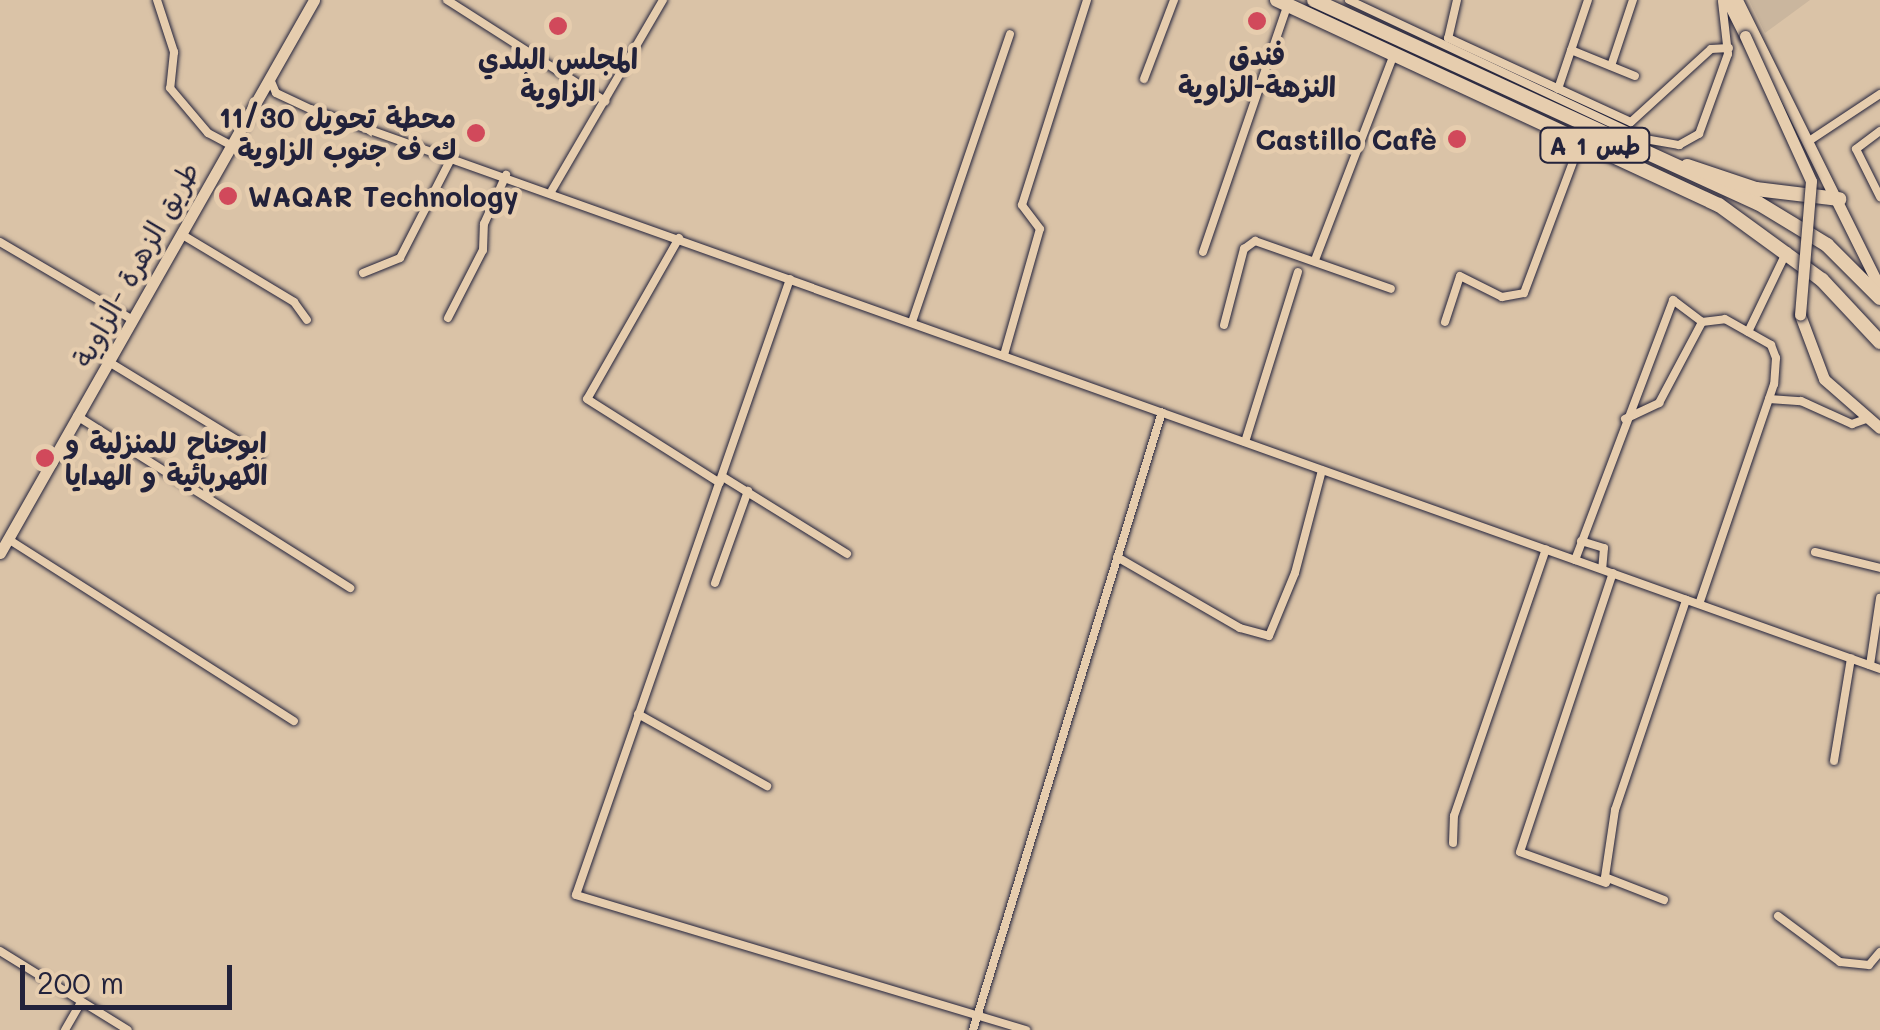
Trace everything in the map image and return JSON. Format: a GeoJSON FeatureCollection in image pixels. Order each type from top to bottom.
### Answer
{"type":"FeatureCollection","features":[{"type":"Feature","properties":{"kind":"highway","name":"A 1 طس"},"geometry":{"type":"LineString","coordinates":[[1314,0],[1782,216],[1826,245],[1880,298]]}},
{"type":"Feature","properties":{"kind":"highway","name":"A 1 طس"},"geometry":{"type":"LineString","coordinates":[[1282,2],[1708,199],[1787,251],[1880,342]]}},
{"type":"Feature","properties":{"kind":"highway"},"geometry":{"type":"LineString","coordinates":[[1678,166],[1712,169],[1756,190],[1840,199]]}},
{"type":"Feature","properties":{"kind":"highway"},"geometry":{"type":"LineString","coordinates":[[1756,190],[1782,216]]}},
{"type":"Feature","properties":{"kind":"main road","name":"طريق الزهرة -الزاوية"},"geometry":{"type":"LineString","coordinates":[[0,553],[314,0]]}},
{"type":"Feature","properties":{"kind":"main road"},"geometry":{"type":"LineString","coordinates":[[1725,0],[1810,182],[1800,315],[1824,379],[1880,428]]}},
{"type":"Feature","properties":{"kind":"main road"},"geometry":{"type":"LineString","coordinates":[[1737,0],[1840,199],[1880,287]]}},
{"type":"Feature","properties":{"kind":"street"},"geometry":{"type":"LineString","coordinates":[[157,0],[174,52],[170,88],[208,133],[231,145]]}},
{"type":"Feature","properties":{"kind":"street"},"geometry":{"type":"LineString","coordinates":[[447,0],[605,101]]}},
{"type":"Feature","properties":{"kind":"street"},"geometry":{"type":"LineString","coordinates":[[552,190],[663,0]]}},
{"type":"Feature","properties":{"kind":"street"},"geometry":{"type":"LineString","coordinates":[[1004,355],[1040,229],[1022,205],[1087,0]]}},
{"type":"Feature","properties":{"kind":"street"},"geometry":{"type":"LineString","coordinates":[[1144,79],[1174,0]]}},
{"type":"Feature","properties":{"kind":"street"},"geometry":{"type":"LineString","coordinates":[[1349,0],[1664,144],[1696,138],[1729,48],[1725,0]]}},
{"type":"Feature","properties":{"kind":"street"},"geometry":{"type":"LineString","coordinates":[[1457,0],[1448,38],[1631,122],[1711,49],[1729,48]]}},
{"type":"Feature","properties":{"kind":"street"},"geometry":{"type":"LineString","coordinates":[[1558,89],[1590,0]]}},
{"type":"Feature","properties":{"kind":"street"},"geometry":{"type":"LineString","coordinates":[[1611,66],[1632,0]]}},
{"type":"Feature","properties":{"kind":"street"},"geometry":{"type":"LineString","coordinates":[[1203,252],[1282,2]]}},
{"type":"Feature","properties":{"kind":"street"},"geometry":{"type":"LineString","coordinates":[[912,322],[1010,34]]}},
{"type":"Feature","properties":{"kind":"street"},"geometry":{"type":"LineString","coordinates":[[1572,50],[1636,76]]}},
{"type":"Feature","properties":{"kind":"street"},"geometry":{"type":"LineString","coordinates":[[1315,260],[1394,54]]}},
{"type":"Feature","properties":{"kind":"street"},"geometry":{"type":"LineString","coordinates":[[270,78],[276,93],[292,102],[552,190],[1880,669]]}},
{"type":"Feature","properties":{"kind":"street"},"geometry":{"type":"LineString","coordinates":[[1809,141],[1880,94]]}},
{"type":"Feature","properties":{"kind":"street"},"geometry":{"type":"LineString","coordinates":[[1880,131],[1856,149],[1880,197]]}},
{"type":"Feature","properties":{"kind":"street"},"geometry":{"type":"LineString","coordinates":[[1446,322],[1460,276],[1502,297],[1524,293],[1558,184],[1582,138]]}},
{"type":"Feature","properties":{"kind":"street"},"geometry":{"type":"LineString","coordinates":[[362,273],[400,258],[452,157]]}},
{"type":"Feature","properties":{"kind":"street"},"geometry":{"type":"LineString","coordinates":[[448,318],[483,250],[484,224],[506,175]]}},
{"type":"Feature","properties":{"kind":"street"},"geometry":{"type":"LineString","coordinates":[[181,234],[294,302],[307,320]]}},
{"type":"Feature","properties":{"kind":"street"},"geometry":{"type":"LineString","coordinates":[[679,238],[588,398],[722,480],[748,491],[846,554]]}},
{"type":"Feature","properties":{"kind":"street"},"geometry":{"type":"LineString","coordinates":[[0,242],[133,320]]}},
{"type":"Feature","properties":{"kind":"street"},"geometry":{"type":"LineString","coordinates":[[1224,325],[1246,245],[1315,260],[1391,289]]}},
{"type":"Feature","properties":{"kind":"street"},"geometry":{"type":"LineString","coordinates":[[1748,332],[1787,251]]}},
{"type":"Feature","properties":{"kind":"street"},"geometry":{"type":"LineString","coordinates":[[1245,442],[1298,272]]}},
{"type":"Feature","properties":{"kind":"street"},"geometry":{"type":"LineString","coordinates":[[790,279],[638,714],[578,900],[1026,1030]]}},
{"type":"Feature","properties":{"kind":"street"},"geometry":{"type":"LineString","coordinates":[[1575,560],[1668,304],[1678,302],[1702,322],[1724,319],[1775,352],[1769,399],[1699,604]]}},
{"type":"Feature","properties":{"kind":"street"},"geometry":{"type":"LineString","coordinates":[[1625,419],[1659,403],[1702,322]]}},
{"type":"Feature","properties":{"kind":"street"},"geometry":{"type":"LineString","coordinates":[[109,362],[260,454]]}},
{"type":"Feature","properties":{"kind":"street"},"geometry":{"type":"LineString","coordinates":[[1769,399],[1801,401],[1852,424],[1866,418]]}},
{"type":"Feature","properties":{"kind":"street"},"geometry":{"type":"LineString","coordinates":[[973,1030],[1162,412]]}},
{"type":"Feature","properties":{"kind":"street"},"geometry":{"type":"LineString","coordinates":[[78,416],[350,588]]}},
{"type":"Feature","properties":{"kind":"street"},"geometry":{"type":"LineString","coordinates":[[1118,557],[1234,625],[1269,636],[1296,573],[1322,470]]}},
{"type":"Feature","properties":{"kind":"street"},"geometry":{"type":"LineString","coordinates":[[715,583],[748,491]]}},
{"type":"Feature","properties":{"kind":"street"},"geometry":{"type":"LineString","coordinates":[[8,539],[294,721]]}},
{"type":"Feature","properties":{"kind":"street"},"geometry":{"type":"LineString","coordinates":[[1580,540],[1604,548],[1602,569]]}},
{"type":"Feature","properties":{"kind":"street"},"geometry":{"type":"LineString","coordinates":[[1453,842],[1454,816],[1546,549]]}},
{"type":"Feature","properties":{"kind":"street"},"geometry":{"type":"LineString","coordinates":[[1816,552],[1880,568]]}},
{"type":"Feature","properties":{"kind":"street"},"geometry":{"type":"LineString","coordinates":[[1613,573],[1520,852],[1664,900]]}},
{"type":"Feature","properties":{"kind":"street"},"geometry":{"type":"LineString","coordinates":[[1870,665],[1880,598]]}},
{"type":"Feature","properties":{"kind":"street"},"geometry":{"type":"LineString","coordinates":[[1606,883],[1615,810],[1686,600]]}},
{"type":"Feature","properties":{"kind":"street"},"geometry":{"type":"LineString","coordinates":[[1834,762],[1851,658]]}},
{"type":"Feature","properties":{"kind":"street"},"geometry":{"type":"LineString","coordinates":[[638,714],[767,786]]}},
{"type":"Feature","properties":{"kind":"street"},"geometry":{"type":"LineString","coordinates":[[1778,916],[1840,962],[1869,965],[1880,952]]}},
{"type":"Feature","properties":{"kind":"street"},"geometry":{"type":"LineString","coordinates":[[0,951],[128,1030]]}},
{"type":"Feature","properties":{"kind":"street"},"geometry":{"type":"LineString","coordinates":[[65,1030],[81,1002]]}},
{"type":"Feature","properties":{"kind":"shaded area"},"geometry":{"type":"Polygon","coordinates":[[[1749,0],[1810,0],[1765,33],[1749,0]]]}},
{"type":"Feature","properties":{"kind":"place","name":"فندق النزهة-الزاوية"},"geometry":{"type":"Point","coordinates":[1257,21]}},
{"type":"Feature","properties":{"kind":"place","name":"المجلس البلدي الزاوية"},"geometry":{"type":"Point","coordinates":[558,26]}},
{"type":"Feature","properties":{"kind":"place","name":"محطة تحويل 11/30 ك ف جنوب الزاوية"},"geometry":{"type":"Point","coordinates":[476,133]}},
{"type":"Feature","properties":{"kind":"place","name":"Castillo Cafè"},"geometry":{"type":"Point","coordinates":[1457,139]}},
{"type":"Feature","properties":{"kind":"place","name":"WAQAR Technology"},"geometry":{"type":"Point","coordinates":[228,196]}},
{"type":"Feature","properties":{"kind":"place","name":"ابوجناح للمنزلية و الكهربائية و الهدايا"},"geometry":{"type":"Point","coordinates":[45,458]}}]}
